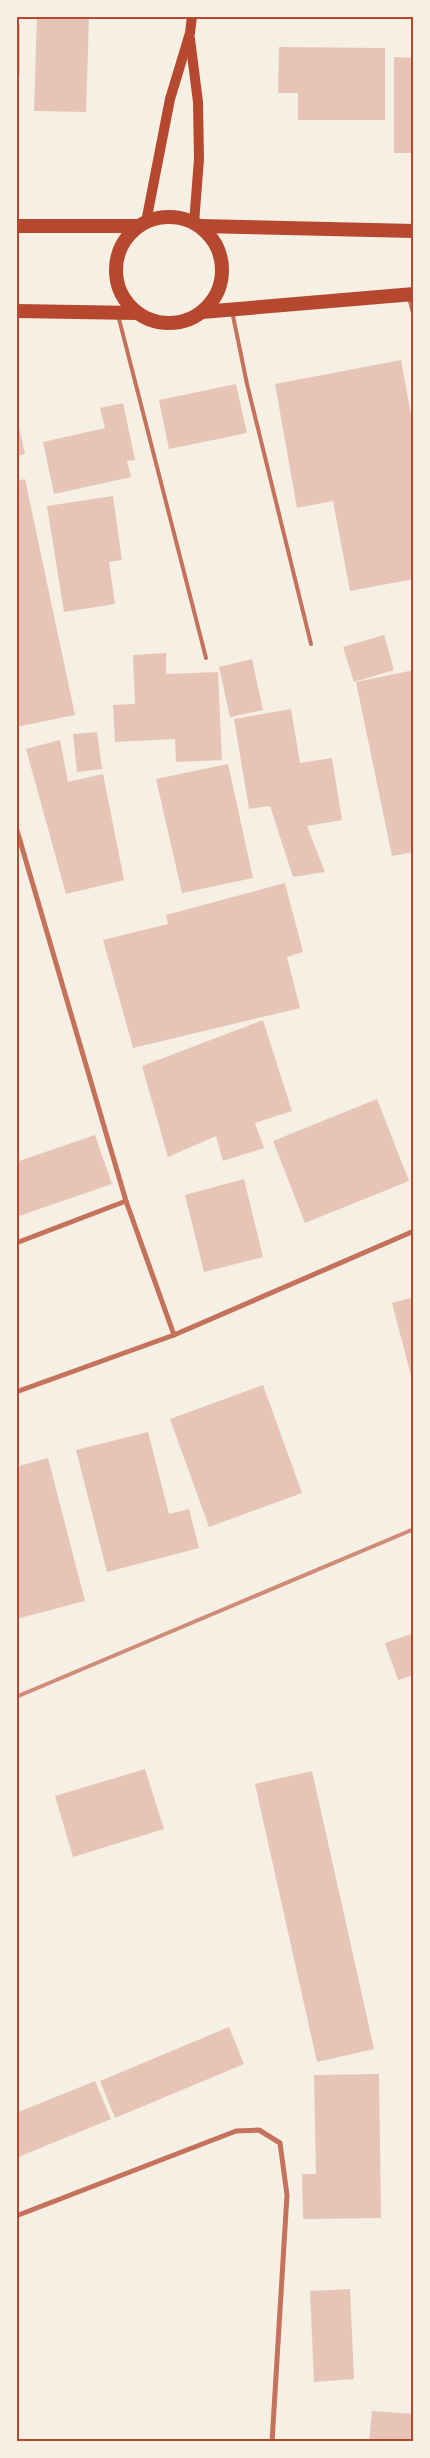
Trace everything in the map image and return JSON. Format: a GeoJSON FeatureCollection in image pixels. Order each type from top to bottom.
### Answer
{"type":"FeatureCollection","features":[{"type":"Feature","properties":{"kind":"highway"},"geometry":{"type":"LineString","coordinates":[[16,226],[142,224],[170,217],[196,225],[414,232]]}},
{"type":"Feature","properties":{"kind":"highway"},"geometry":{"type":"LineString","coordinates":[[142,224],[122,244],[116,269],[121,293],[127,304],[137,313],[149,320],[163,324],[177,323],[190,319],[202,312],[212,302],[218,289],[222,275],[221,261],[210,235],[196,225]]}},
{"type":"Feature","properties":{"kind":"highway"},"geometry":{"type":"LineString","coordinates":[[202,312],[411,294]]}},
{"type":"Feature","properties":{"kind":"highway"},"geometry":{"type":"LineString","coordinates":[[16,311],[137,313]]}},
{"type":"Feature","properties":{"kind":"main road"},"geometry":{"type":"LineString","coordinates":[[142,224],[170,99],[190,33],[192,16]]}},
{"type":"Feature","properties":{"kind":"main road"},"geometry":{"type":"LineString","coordinates":[[190,33],[198,102],[199,159],[196,225]]}},
{"type":"Feature","properties":{"kind":"street"},"geometry":{"type":"LineString","coordinates":[[411,294],[414,315]]}},
{"type":"Feature","properties":{"kind":"street"},"geometry":{"type":"LineString","coordinates":[[16,827],[126,1202],[174,1335]]}},
{"type":"Feature","properties":{"kind":"street"},"geometry":{"type":"LineString","coordinates":[[16,1242],[126,1202]]}},
{"type":"Feature","properties":{"kind":"street"},"geometry":{"type":"LineString","coordinates":[[16,1392],[174,1335],[414,1231]]}},
{"type":"Feature","properties":{"kind":"street"},"geometry":{"type":"LineString","coordinates":[[16,2216],[236,2131],[259,2130],[280,2143],[287,2195],[272,2442]]}},
{"type":"Feature","properties":{"kind":"lane"},"geometry":{"type":"LineString","coordinates":[[231,309],[247,384],[311,644]]}},
{"type":"Feature","properties":{"kind":"lane"},"geometry":{"type":"LineString","coordinates":[[117,312],[206,658]]}},
{"type":"Feature","properties":{"kind":"building"},"geometry":{"type":"Polygon","coordinates":[[[37,16],[89,16],[86,112],[34,111],[37,16]]]}},
{"type":"Feature","properties":{"kind":"building"},"geometry":{"type":"Polygon","coordinates":[[[16,24],[20,24],[20,77],[16,77],[16,24]]]}},
{"type":"Feature","properties":{"kind":"building"},"geometry":{"type":"Polygon","coordinates":[[[279,47],[385,48],[385,120],[298,120],[298,93],[278,93],[279,47]]]}},
{"type":"Feature","properties":{"kind":"building"},"geometry":{"type":"Polygon","coordinates":[[[394,57],[414,58],[414,153],[394,153],[394,57]]]}},
{"type":"Feature","properties":{"kind":"building"},"geometry":{"type":"Polygon","coordinates":[[[401,360],[414,431],[414,579],[350,591],[333,501],[297,508],[275,384],[401,360]]]}},
{"type":"Feature","properties":{"kind":"building"},"geometry":{"type":"Polygon","coordinates":[[[236,384],[247,433],[169,449],[159,400],[236,384]]]}},
{"type":"Feature","properties":{"kind":"building"},"geometry":{"type":"Polygon","coordinates":[[[123,403],[135,460],[127,461],[131,477],[54,494],[43,442],[105,428],[100,408],[123,403]]]}},
{"type":"Feature","properties":{"kind":"building"},"geometry":{"type":"Polygon","coordinates":[[[16,415],[25,454],[16,456],[16,415]]]}},
{"type":"Feature","properties":{"kind":"building"},"geometry":{"type":"Polygon","coordinates":[[[25,479],[75,715],[16,727],[16,481],[25,479]]]}},
{"type":"Feature","properties":{"kind":"building"},"geometry":{"type":"Polygon","coordinates":[[[113,496],[122,560],[109,562],[115,604],[64,612],[47,506],[113,496]]]}},
{"type":"Feature","properties":{"kind":"building"},"geometry":{"type":"Polygon","coordinates":[[[384,635],[394,670],[354,682],[343,647],[384,635]]]}},
{"type":"Feature","properties":{"kind":"building"},"geometry":{"type":"Polygon","coordinates":[[[166,653],[166,674],[218,672],[222,760],[176,762],[175,739],[115,742],[113,705],[135,704],[133,655],[166,653]]]}},
{"type":"Feature","properties":{"kind":"building"},"geometry":{"type":"Polygon","coordinates":[[[252,659],[263,710],[230,717],[219,667],[252,659]]]}},
{"type":"Feature","properties":{"kind":"building"},"geometry":{"type":"Polygon","coordinates":[[[414,670],[414,852],[392,856],[356,682],[414,670]]]}},
{"type":"Feature","properties":{"kind":"building"},"geometry":{"type":"Polygon","coordinates":[[[291,709],[300,763],[332,758],[342,820],[307,826],[325,872],[293,877],[270,806],[249,809],[234,719],[291,709]]]}},
{"type":"Feature","properties":{"kind":"building"},"geometry":{"type":"Polygon","coordinates":[[[97,732],[102,769],[77,772],[73,734],[97,732]]]}},
{"type":"Feature","properties":{"kind":"building"},"geometry":{"type":"Polygon","coordinates":[[[60,740],[68,782],[103,774],[124,880],[66,894],[26,749],[60,740]]]}},
{"type":"Feature","properties":{"kind":"building"},"geometry":{"type":"Polygon","coordinates":[[[228,764],[253,878],[182,893],[156,779],[228,764]]]}},
{"type":"Feature","properties":{"kind":"building"},"geometry":{"type":"Polygon","coordinates":[[[285,883],[303,952],[287,957],[300,1008],[133,1048],[103,940],[168,924],[166,915],[285,883]]]}},
{"type":"Feature","properties":{"kind":"building"},"geometry":{"type":"Polygon","coordinates":[[[263,1020],[292,1111],[255,1123],[264,1148],[223,1161],[216,1136],[168,1157],[142,1066],[263,1020]]]}},
{"type":"Feature","properties":{"kind":"building"},"geometry":{"type":"Polygon","coordinates":[[[377,1099],[409,1181],[305,1223],[273,1141],[377,1099]]]}},
{"type":"Feature","properties":{"kind":"building"},"geometry":{"type":"Polygon","coordinates":[[[95,1135],[112,1184],[16,1217],[16,1162],[95,1135]]]}},
{"type":"Feature","properties":{"kind":"building"},"geometry":{"type":"Polygon","coordinates":[[[244,1179],[263,1257],[204,1272],[185,1195],[244,1179]]]}},
{"type":"Feature","properties":{"kind":"building"},"geometry":{"type":"Polygon","coordinates":[[[414,1297],[414,1383],[413,1383],[392,1303],[414,1297]]]}},
{"type":"Feature","properties":{"kind":"building"},"geometry":{"type":"Polygon","coordinates":[[[263,1385],[302,1493],[209,1527],[170,1419],[263,1385]]]}},
{"type":"Feature","properties":{"kind":"building"},"geometry":{"type":"Polygon","coordinates":[[[148,1432],[169,1514],[189,1509],[199,1548],[107,1572],[76,1450],[148,1432]]]}},
{"type":"Feature","properties":{"kind":"building"},"geometry":{"type":"Polygon","coordinates":[[[48,1458],[85,1601],[16,1619],[16,1467],[48,1458]]]}},
{"type":"Feature","properties":{"kind":"building"},"geometry":{"type":"Polygon","coordinates":[[[414,1633],[414,1675],[398,1680],[385,1643],[414,1633]]]}},
{"type":"Feature","properties":{"kind":"building"},"geometry":{"type":"Polygon","coordinates":[[[145,1769],[164,1829],[73,1857],[55,1796],[145,1769]]]}},
{"type":"Feature","properties":{"kind":"building"},"geometry":{"type":"Polygon","coordinates":[[[312,1771],[374,2049],[317,2062],[255,1784],[312,1771]]]}},
{"type":"Feature","properties":{"kind":"building"},"geometry":{"type":"Polygon","coordinates":[[[229,2027],[244,2064],[115,2118],[100,2081],[229,2027]]]}},
{"type":"Feature","properties":{"kind":"building"},"geometry":{"type":"Polygon","coordinates":[[[379,2074],[381,2218],[303,2219],[302,2174],[316,2174],[314,2075],[379,2074]]]}},
{"type":"Feature","properties":{"kind":"building"},"geometry":{"type":"Polygon","coordinates":[[[95,2081],[111,2119],[16,2158],[16,2113],[95,2081]]]}},
{"type":"Feature","properties":{"kind":"building"},"geometry":{"type":"Polygon","coordinates":[[[350,2289],[354,2379],[314,2382],[310,2291],[350,2289]]]}},
{"type":"Feature","properties":{"kind":"building"},"geometry":{"type":"Polygon","coordinates":[[[372,2411],[414,2414],[412,2442],[369,2442],[372,2411]]]}},
{"type":"Feature","properties":{"kind":"railway"},"geometry":{"type":"LineString","coordinates":[[16,1697],[414,1529]]}}]}
